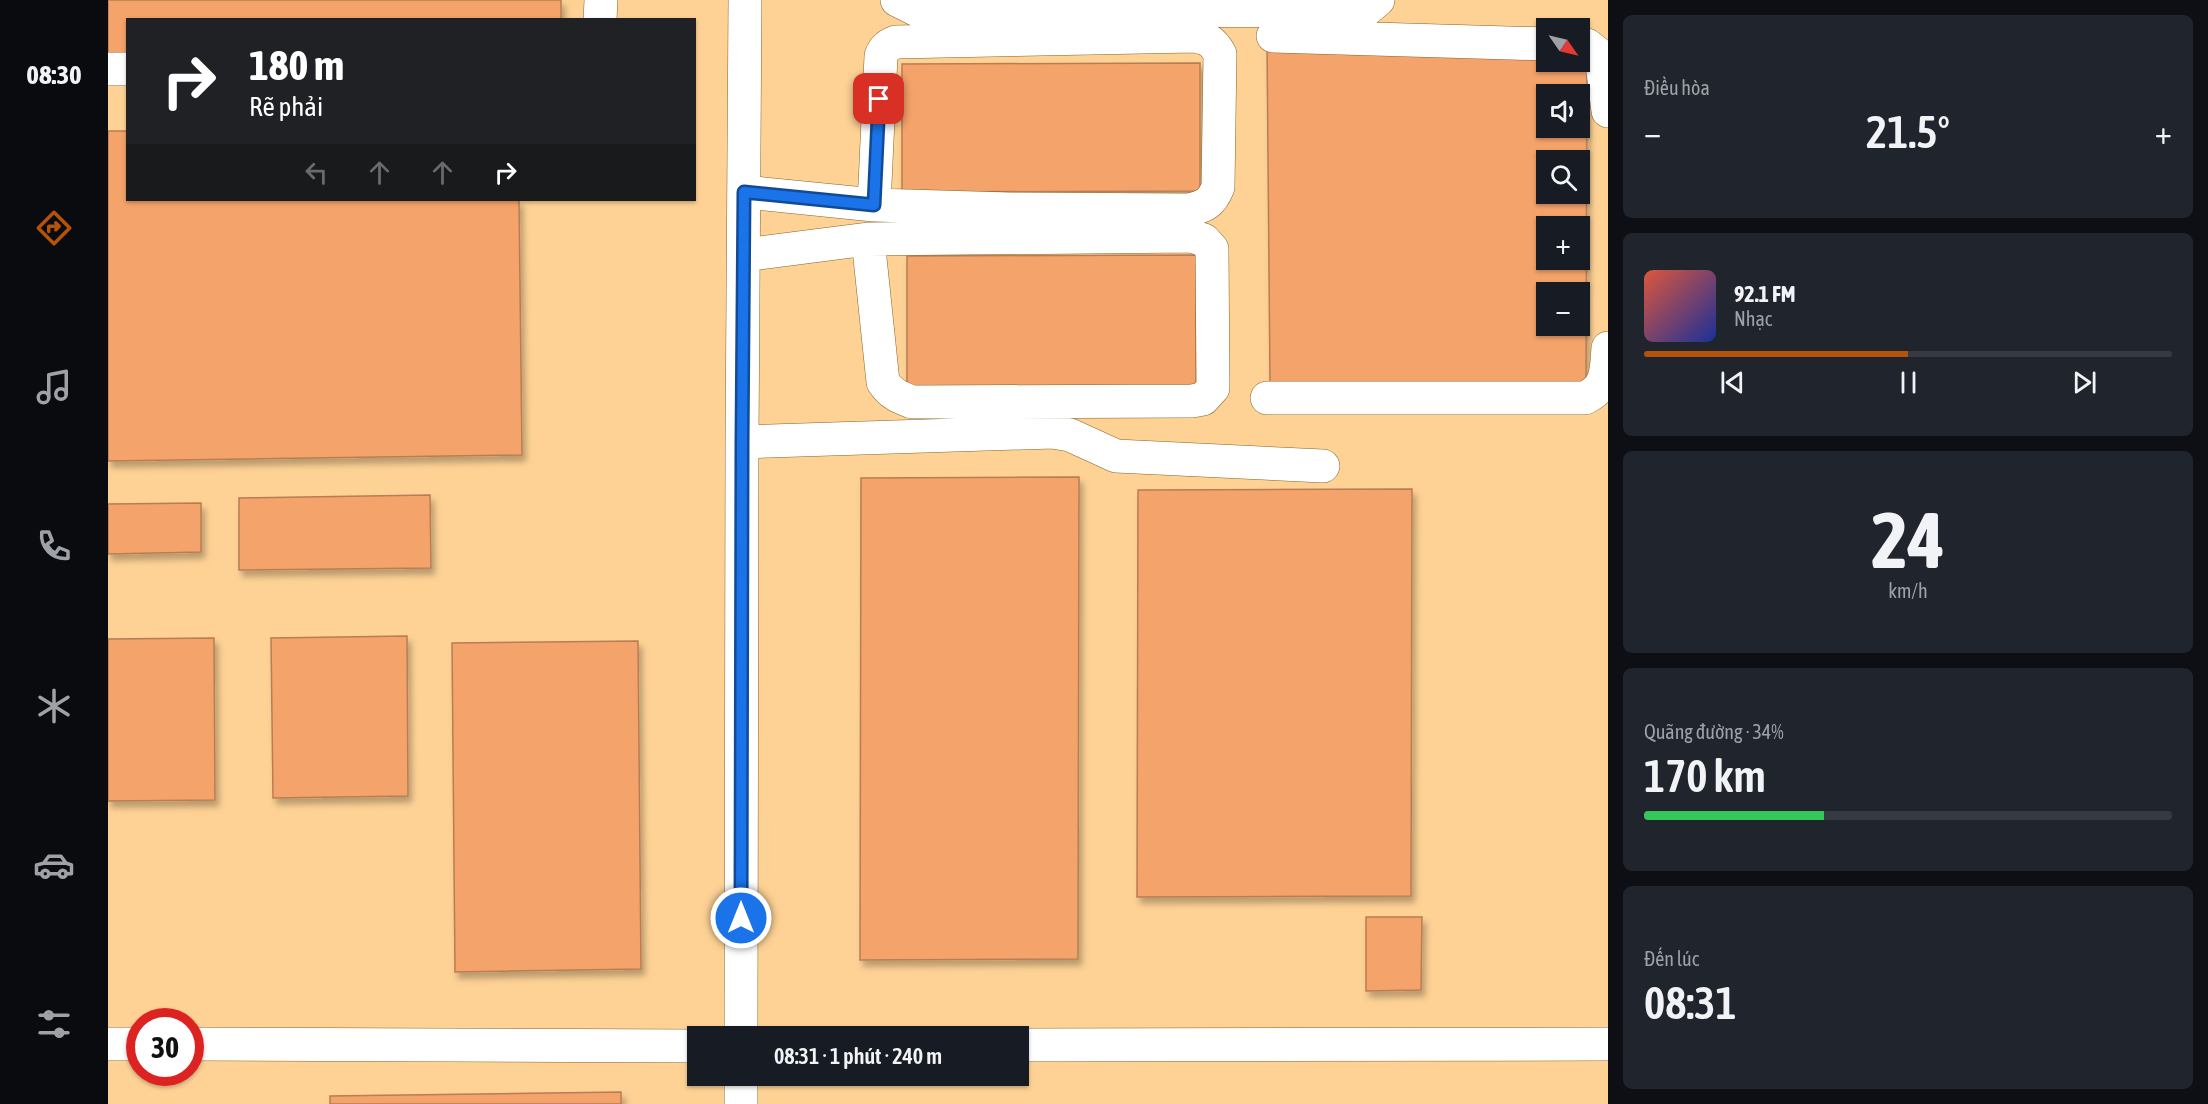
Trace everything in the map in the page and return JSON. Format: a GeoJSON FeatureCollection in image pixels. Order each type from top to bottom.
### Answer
{"type":"FeatureCollection","features":[{"type":"Feature","properties":{"kind":"street"},"geometry":{"type":"LineString","coordinates":[[600,18],[601,0]]}},
{"type":"Feature","properties":{"kind":"street"},"geometry":{"type":"LineString","coordinates":[[741,1026],[745,0]]}},
{"type":"Feature","properties":{"kind":"street"},"geometry":{"type":"LineString","coordinates":[[897,0],[919,11],[943,11],[1366,10],[1378,0]]}},
{"type":"Feature","properties":{"kind":"street"},"geometry":{"type":"LineString","coordinates":[[744,255],[1009,223],[1203,207],[1214,199],[1218,187],[1220,54],[1214,43],[1193,36],[896,42],[889,44],[881,56],[874,205]]}},
{"type":"Feature","properties":{"kind":"street"},"geometry":{"type":"LineString","coordinates":[[1273,36],[1536,44]]}},
{"type":"Feature","properties":{"kind":"street"},"geometry":{"type":"LineString","coordinates":[[1590,47],[1601,56],[1608,111]]}},
{"type":"Feature","properties":{"kind":"street"},"geometry":{"type":"LineString","coordinates":[[108,69],[126,69]]}},
{"type":"Feature","properties":{"kind":"street"},"geometry":{"type":"LineString","coordinates":[[744,192],[874,205],[1009,223],[1191,236],[1204,240],[1212,249],[1215,383],[1210,393],[1203,399],[1192,401],[912,402],[901,398],[890,392],[883,382],[868,239]]}},
{"type":"Feature","properties":{"kind":"street"},"geometry":{"type":"LineString","coordinates":[[1267,398],[1585,398],[1595,393],[1603,384],[1608,348]]}},
{"type":"Feature","properties":{"kind":"street"},"geometry":{"type":"LineString","coordinates":[[742,442],[1052,432],[1070,435],[1116,456],[1323,466]]}},
{"type":"Feature","properties":{"kind":"street"},"geometry":{"type":"LineString","coordinates":[[108,1044],[126,1044]]}},
{"type":"Feature","properties":{"kind":"street"},"geometry":{"type":"LineString","coordinates":[[204,1044],[687,1046]]}},
{"type":"Feature","properties":{"kind":"street"},"geometry":{"type":"LineString","coordinates":[[1029,1045],[1608,1044]]}},
{"type":"Feature","properties":{"kind":"street"},"geometry":{"type":"LineString","coordinates":[[741,1086],[741,1104]]}},
{"type":"Feature","properties":{"kind":"building"},"geometry":{"type":"Polygon","coordinates":[[[108,0],[561,0],[561,18],[126,18],[126,55],[108,55],[108,0]]]}},
{"type":"Feature","properties":{"kind":"building"},"geometry":{"type":"Polygon","coordinates":[[[1536,41],[1536,72],[1587,72],[1587,84],[1536,84],[1536,138],[1587,138],[1587,150],[1536,150],[1536,204],[1587,204],[1586,216],[1536,216],[1536,270],[1586,270],[1586,282],[1536,282],[1536,336],[1586,336],[1586,382],[1270,383],[1267,42],[1536,41]]]}},
{"type":"Feature","properties":{"kind":"building"},"geometry":{"type":"Polygon","coordinates":[[[1200,63],[1200,191],[902,192],[902,64],[1200,63]]]}},
{"type":"Feature","properties":{"kind":"building"},"geometry":{"type":"Polygon","coordinates":[[[108,131],[126,131],[126,201],[519,201],[522,455],[108,461],[108,131]]]}},
{"type":"Feature","properties":{"kind":"building"},"geometry":{"type":"Polygon","coordinates":[[[1196,255],[1196,387],[907,388],[907,256],[1196,255]]]}},
{"type":"Feature","properties":{"kind":"building"},"geometry":{"type":"Polygon","coordinates":[[[1079,477],[1078,959],[860,960],[861,478],[1079,477]]]}},
{"type":"Feature","properties":{"kind":"building"},"geometry":{"type":"Polygon","coordinates":[[[1412,489],[1411,896],[1137,897],[1138,490],[1412,489]]]}},
{"type":"Feature","properties":{"kind":"building"},"geometry":{"type":"Polygon","coordinates":[[[430,495],[431,568],[239,570],[239,498],[430,495]]]}},
{"type":"Feature","properties":{"kind":"building"},"geometry":{"type":"Polygon","coordinates":[[[201,503],[201,552],[108,554],[108,504],[201,503]]]}},
{"type":"Feature","properties":{"kind":"building"},"geometry":{"type":"Polygon","coordinates":[[[407,636],[408,796],[273,798],[271,638],[407,636]]]}},
{"type":"Feature","properties":{"kind":"building"},"geometry":{"type":"Polygon","coordinates":[[[214,638],[215,800],[108,801],[108,639],[214,638]]]}},
{"type":"Feature","properties":{"kind":"building"},"geometry":{"type":"Polygon","coordinates":[[[638,641],[641,969],[455,972],[452,643],[638,641]]]}},
{"type":"Feature","properties":{"kind":"building"},"geometry":{"type":"Polygon","coordinates":[[[1366,917],[1422,917],[1421,990],[1366,991],[1366,917]]]}},
{"type":"Feature","properties":{"kind":"building"},"geometry":{"type":"Polygon","coordinates":[[[621,1092],[621,1104],[330,1104],[330,1096],[621,1092]]]}},
{"type":"Feature","properties":{"kind":"route"},"geometry":{"type":"LineString","coordinates":[[741,918],[744,192],[874,205],[879,99]]}}]}
